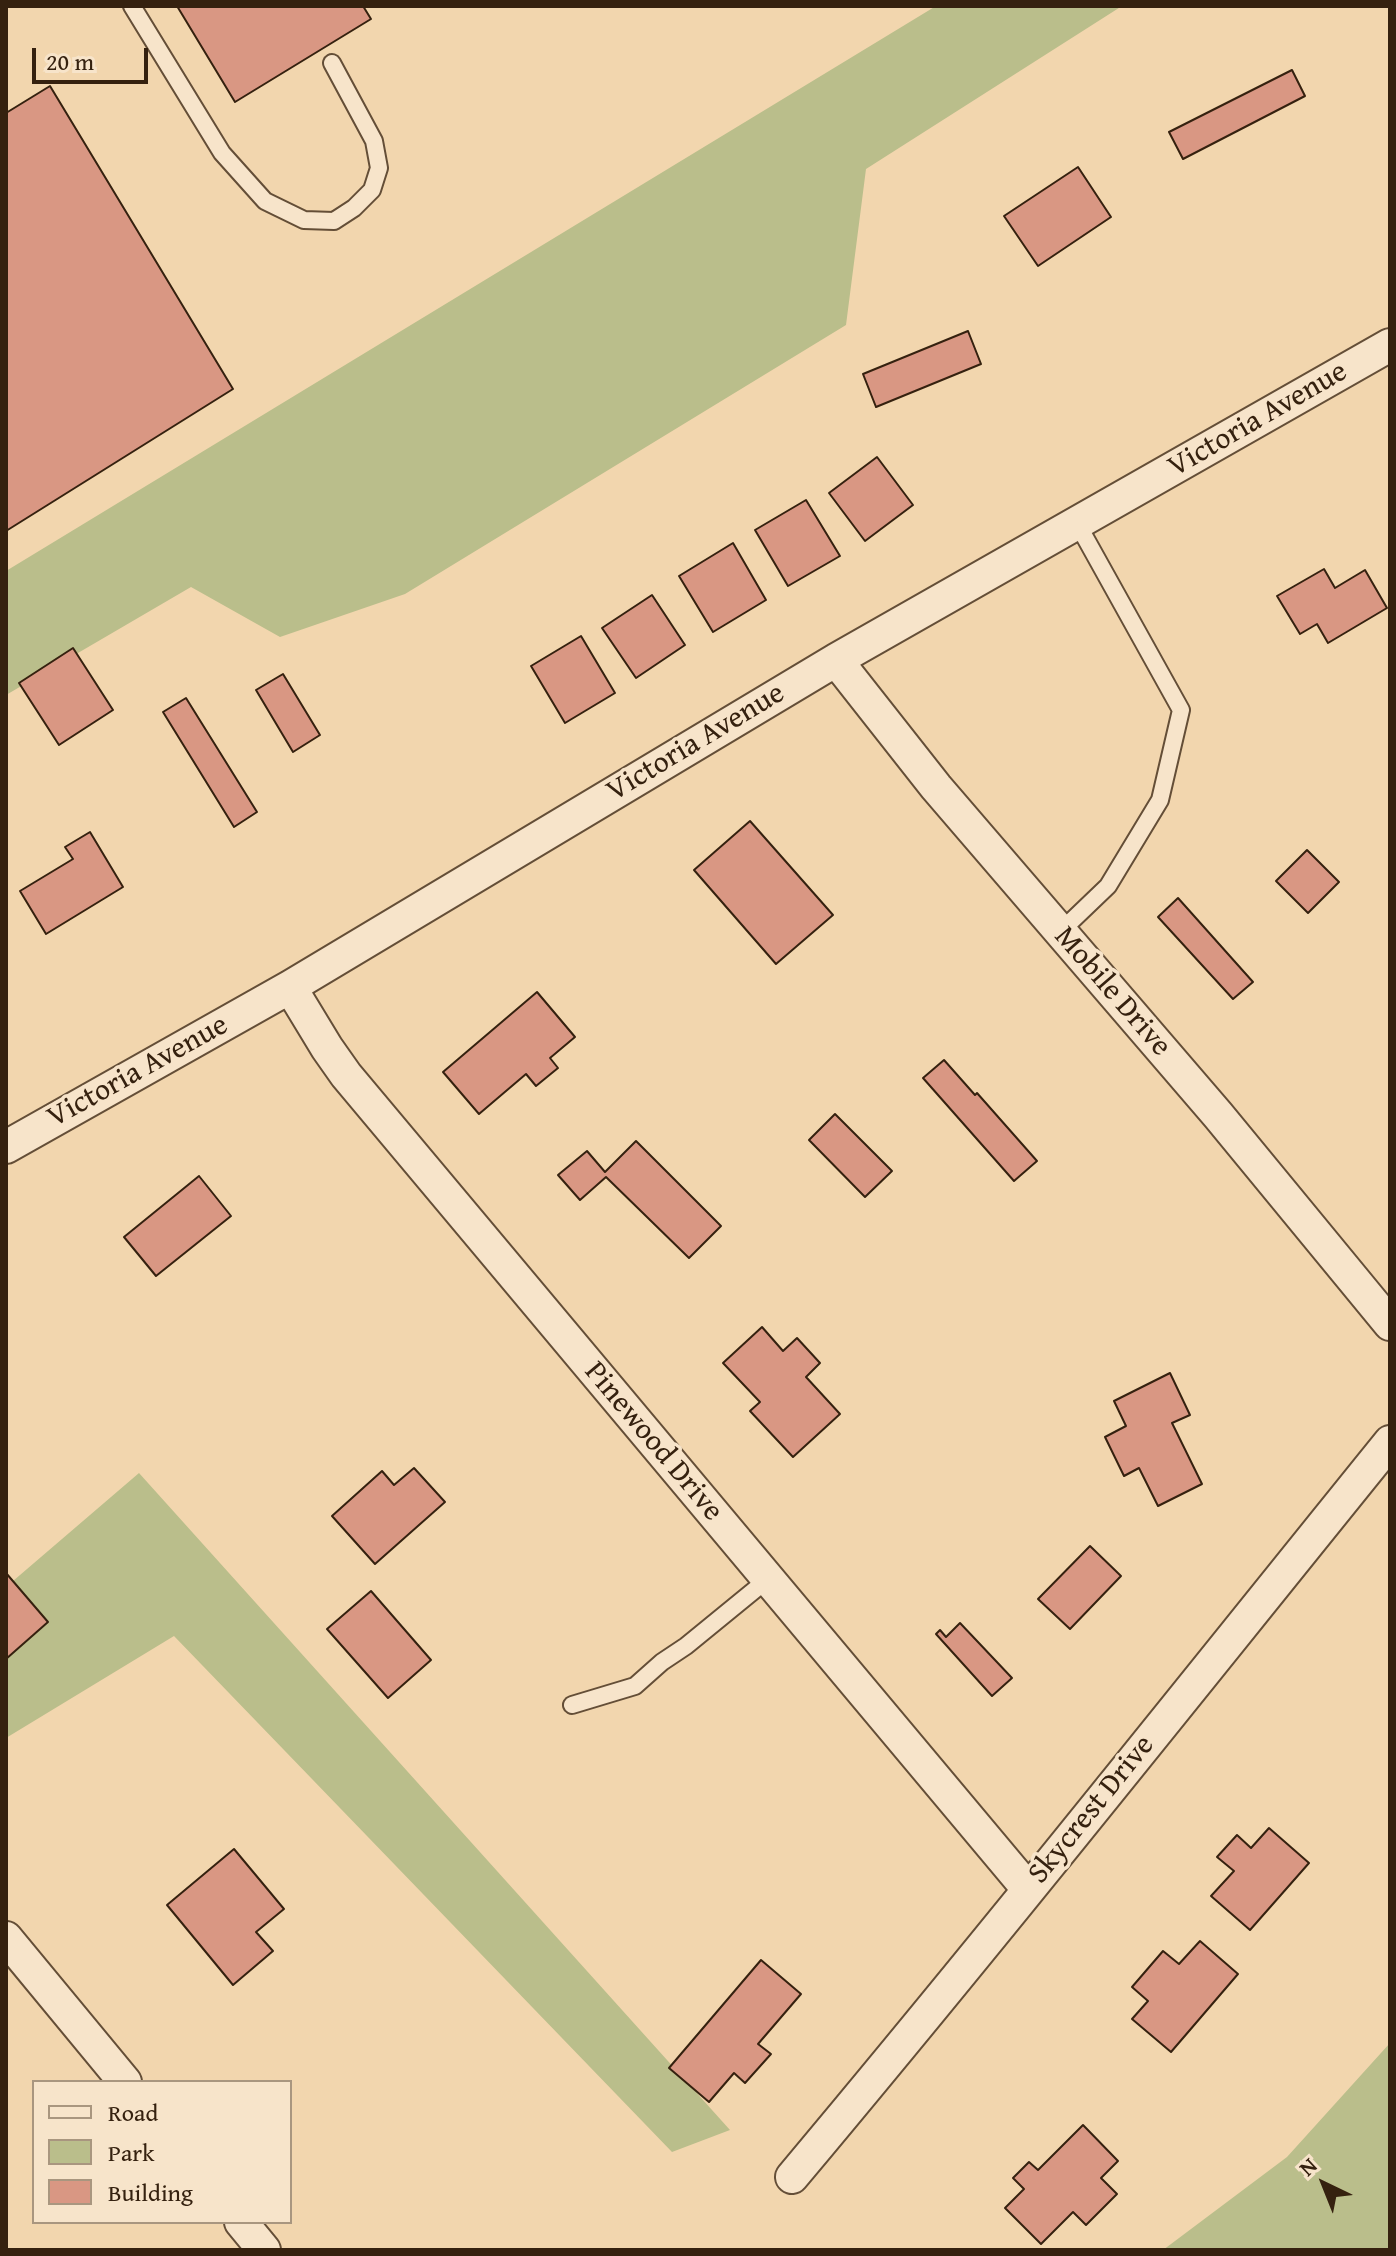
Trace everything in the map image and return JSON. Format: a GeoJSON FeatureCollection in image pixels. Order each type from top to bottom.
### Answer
{"type":"FeatureCollection","features":[{"type":"Feature","properties":{"kind":"street","name":"Victoria Avenue"},"geometry":{"type":"LineString","coordinates":[[6,1147],[290,987],[836,660],[1390,345]]}},
{"type":"Feature","properties":{"kind":"street","name":"Mobile Drive"},"geometry":{"type":"LineString","coordinates":[[836,660],[936,787],[1218,1115],[1390,1324]]}},
{"type":"Feature","properties":{"kind":"street","name":"Pinewood Drive"},"geometry":{"type":"LineString","coordinates":[[290,987],[346,1075],[1028,1889]]}},
{"type":"Feature","properties":{"kind":"street","name":"Skycrest Drive"},"geometry":{"type":"LineString","coordinates":[[792,2177],[949,1990],[1390,1442]]}},
{"type":"Feature","properties":{"kind":"street"},"geometry":{"type":"LineString","coordinates":[[6,1938],[123,2080]]}},
{"type":"Feature","properties":{"kind":"street"},"geometry":{"type":"LineString","coordinates":[[243,2224],[264,2250]]}},
{"type":"Feature","properties":{"kind":"lane"},"geometry":{"type":"LineString","coordinates":[[132,6],[222,153],[265,201],[304,220],[334,221],[354,208],[372,190],[379,168],[374,141],[332,63]]}},
{"type":"Feature","properties":{"kind":"lane"},"geometry":{"type":"LineString","coordinates":[[1060,932],[1108,886],[1160,800],[1181,710],[1077,523]]}},
{"type":"Feature","properties":{"kind":"lane"},"geometry":{"type":"LineString","coordinates":[[572,1705],[635,1686],[768,1579]]}},
{"type":"Feature","properties":{"kind":"green space"},"geometry":{"type":"Polygon","coordinates":[[[936,6],[1122,6],[866,169],[846,325],[405,594],[280,637],[191,587],[6,695],[6,571],[936,6]]]}},
{"type":"Feature","properties":{"kind":"green space"},"geometry":{"type":"Polygon","coordinates":[[[139,1473],[730,2130],[672,2152],[174,1636],[6,1738],[6,1587],[139,1473]]]}},
{"type":"Feature","properties":{"kind":"green space"},"geometry":{"type":"Polygon","coordinates":[[[1390,2043],[1390,2250],[1163,2250],[1287,2157],[1390,2043]]]}},
{"type":"Feature","properties":{"kind":"building"},"geometry":{"type":"Polygon","coordinates":[[[177,6],[363,6],[371,19],[235,102],[177,6]]]}},
{"type":"Feature","properties":{"kind":"building"},"geometry":{"type":"Polygon","coordinates":[[[1292,70],[1305,96],[1183,159],[1169,132],[1292,70]]]}},
{"type":"Feature","properties":{"kind":"building"},"geometry":{"type":"Polygon","coordinates":[[[50,86],[233,389],[6,531],[6,113],[50,86]]]}},
{"type":"Feature","properties":{"kind":"building"},"geometry":{"type":"Polygon","coordinates":[[[1078,167],[1111,217],[1038,266],[1004,216],[1078,167]]]}},
{"type":"Feature","properties":{"kind":"building"},"geometry":{"type":"Polygon","coordinates":[[[968,331],[981,364],[876,407],[863,374],[968,331]]]}},
{"type":"Feature","properties":{"kind":"building"},"geometry":{"type":"Polygon","coordinates":[[[877,457],[913,505],[865,541],[829,493],[877,457]]]}},
{"type":"Feature","properties":{"kind":"building"},"geometry":{"type":"Polygon","coordinates":[[[806,500],[840,556],[788,586],[755,530],[806,500]]]}},
{"type":"Feature","properties":{"kind":"building"},"geometry":{"type":"Polygon","coordinates":[[[733,543],[766,600],[713,632],[679,576],[733,543]]]}},
{"type":"Feature","properties":{"kind":"building"},"geometry":{"type":"Polygon","coordinates":[[[1324,569],[1335,588],[1365,570],[1387,608],[1328,643],[1317,624],[1300,634],[1277,596],[1324,569]]]}},
{"type":"Feature","properties":{"kind":"building"},"geometry":{"type":"Polygon","coordinates":[[[652,595],[685,645],[636,678],[602,628],[652,595]]]}},
{"type":"Feature","properties":{"kind":"building"},"geometry":{"type":"Polygon","coordinates":[[[581,636],[615,693],[565,723],[531,666],[581,636]]]}},
{"type":"Feature","properties":{"kind":"building"},"geometry":{"type":"Polygon","coordinates":[[[73,648],[113,710],[59,745],[19,683],[73,648]]]}},
{"type":"Feature","properties":{"kind":"building"},"geometry":{"type":"Polygon","coordinates":[[[283,674],[320,735],[293,752],[256,690],[283,674]]]}},
{"type":"Feature","properties":{"kind":"building"},"geometry":{"type":"Polygon","coordinates":[[[186,698],[257,812],[234,827],[163,712],[186,698]]]}},
{"type":"Feature","properties":{"kind":"building"},"geometry":{"type":"Polygon","coordinates":[[[750,821],[833,915],[776,964],[694,870],[750,821]]]}},
{"type":"Feature","properties":{"kind":"building"},"geometry":{"type":"Polygon","coordinates":[[[90,832],[123,887],[46,934],[20,891],[73,859],[65,847],[90,832]]]}},
{"type":"Feature","properties":{"kind":"building"},"geometry":{"type":"Polygon","coordinates":[[[1307,850],[1339,882],[1308,913],[1276,881],[1307,850]]]}},
{"type":"Feature","properties":{"kind":"building"},"geometry":{"type":"Polygon","coordinates":[[[1178,898],[1253,982],[1233,999],[1158,917],[1178,898]]]}},
{"type":"Feature","properties":{"kind":"building"},"geometry":{"type":"Polygon","coordinates":[[[537,992],[575,1037],[550,1058],[558,1068],[536,1086],[526,1074],[479,1114],[443,1072],[537,992]]]}},
{"type":"Feature","properties":{"kind":"building"},"geometry":{"type":"Polygon","coordinates":[[[944,1060],[1037,1161],[1014,1181],[923,1078],[944,1060]]]}},
{"type":"Feature","properties":{"kind":"building"},"geometry":{"type":"Polygon","coordinates":[[[835,1114],[892,1171],[865,1197],[809,1140],[835,1114]]]}},
{"type":"Feature","properties":{"kind":"building"},"geometry":{"type":"Polygon","coordinates":[[[636,1141],[721,1226],[689,1258],[606,1177],[580,1200],[558,1175],[587,1151],[605,1172],[636,1141]]]}},
{"type":"Feature","properties":{"kind":"building"},"geometry":{"type":"Polygon","coordinates":[[[199,1176],[231,1216],[156,1276],[124,1237],[199,1176]]]}},
{"type":"Feature","properties":{"kind":"building"},"geometry":{"type":"Polygon","coordinates":[[[762,1327],[783,1351],[797,1338],[820,1363],[806,1377],[840,1414],[793,1457],[750,1411],[760,1402],[723,1363],[762,1327]]]}},
{"type":"Feature","properties":{"kind":"building"},"geometry":{"type":"Polygon","coordinates":[[[1170,1373],[1190,1415],[1172,1423],[1202,1484],[1158,1506],[1139,1468],[1124,1476],[1105,1437],[1126,1426],[1114,1401],[1170,1373]]]}},
{"type":"Feature","properties":{"kind":"building"},"geometry":{"type":"Polygon","coordinates":[[[414,1468],[445,1502],[375,1564],[332,1516],[382,1471],[394,1485],[414,1468]]]}},
{"type":"Feature","properties":{"kind":"building"},"geometry":{"type":"Polygon","coordinates":[[[1090,1546],[1121,1576],[1070,1629],[1038,1599],[1090,1546]]]}},
{"type":"Feature","properties":{"kind":"building"},"geometry":{"type":"Polygon","coordinates":[[[6,1573],[48,1622],[6,1659],[6,1573]]]}},
{"type":"Feature","properties":{"kind":"building"},"geometry":{"type":"Polygon","coordinates":[[[371,1591],[431,1660],[388,1698],[327,1629],[371,1591]]]}},
{"type":"Feature","properties":{"kind":"building"},"geometry":{"type":"Polygon","coordinates":[[[960,1623],[1012,1678],[992,1696],[936,1634],[940,1630],[946,1637],[960,1623]]]}},
{"type":"Feature","properties":{"kind":"building"},"geometry":{"type":"Polygon","coordinates":[[[1269,1828],[1309,1863],[1250,1930],[1211,1896],[1234,1871],[1217,1857],[1237,1835],[1251,1848],[1269,1828]]]}},
{"type":"Feature","properties":{"kind":"building"},"geometry":{"type":"Polygon","coordinates":[[[234,1849],[284,1909],[256,1932],[273,1951],[233,1985],[167,1905],[234,1849]]]}},
{"type":"Feature","properties":{"kind":"building"},"geometry":{"type":"Polygon","coordinates":[[[1200,1941],[1238,1974],[1171,2052],[1132,2019],[1148,2001],[1132,1987],[1163,1951],[1179,1964],[1200,1941]]]}},
{"type":"Feature","properties":{"kind":"building"},"geometry":{"type":"Polygon","coordinates":[[[761,1960],[801,1994],[758,2044],[771,2054],[745,2083],[734,2073],[709,2102],[669,2068],[761,1960]]]}},
{"type":"Feature","properties":{"kind":"building"},"geometry":{"type":"Polygon","coordinates":[[[1083,2125],[1118,2161],[1101,2178],[1117,2194],[1086,2225],[1073,2212],[1041,2244],[1005,2208],[1024,2189],[1013,2178],[1029,2162],[1038,2170],[1083,2125]]]}}]}
